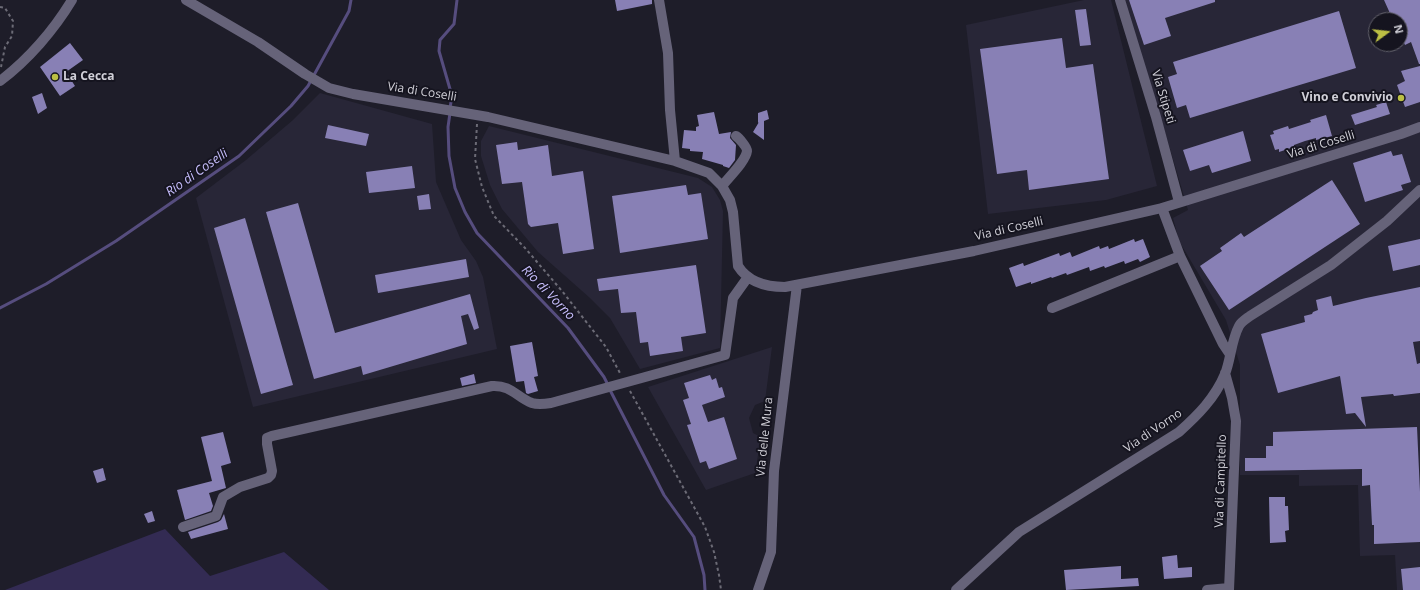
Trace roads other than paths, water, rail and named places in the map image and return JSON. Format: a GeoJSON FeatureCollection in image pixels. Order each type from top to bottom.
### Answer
{"type":"FeatureCollection","features":[{"type":"Feature","properties":{"kind":"street"},"geometry":{"type":"LineString","coordinates":[[0,81],[16,69],[35,48],[66,10],[72,0]]}},
{"type":"Feature","properties":{"kind":"street","name":"Via di Coselli"},"geometry":{"type":"LineString","coordinates":[[186,0],[258,42],[317,82],[329,88],[353,94],[477,114],[675,161],[709,173],[722,186],[730,200],[733,212],[738,266],[742,273],[748,277],[770,287],[797,285],[974,251],[1162,208],[1420,127]]}},
{"type":"Feature","properties":{"kind":"street"},"geometry":{"type":"LineString","coordinates":[[659,0],[668,53],[670,110],[675,161]]}},
{"type":"Feature","properties":{"kind":"street","name":"Via Stipeti"},"geometry":{"type":"LineString","coordinates":[[1120,0],[1156,117],[1179,202]]}},
{"type":"Feature","properties":{"kind":"street"},"geometry":{"type":"LineString","coordinates":[[1401,134],[1420,136]]}},
{"type":"Feature","properties":{"kind":"street"},"geometry":{"type":"LineString","coordinates":[[722,186],[734,172],[747,151],[746,147],[736,136]]}},
{"type":"Feature","properties":{"kind":"street","name":"Via di Vorno"},"geometry":{"type":"LineString","coordinates":[[956,590],[1019,532],[1179,432],[1198,415],[1212,398],[1225,373],[1239,325],[1250,316],[1331,265],[1387,221],[1420,190]]}},
{"type":"Feature","properties":{"kind":"street"},"geometry":{"type":"LineString","coordinates":[[1162,208],[1180,256],[1223,344],[1230,353]]}},
{"type":"Feature","properties":{"kind":"street"},"geometry":{"type":"LineString","coordinates":[[1052,308],[1180,256]]}},
{"type":"Feature","properties":{"kind":"street"},"geometry":{"type":"LineString","coordinates":[[183,527],[216,516],[223,497],[240,487],[268,478],[271,475],[272,471],[267,444],[268,438],[272,436],[492,386],[505,387],[532,403],[539,405],[551,403],[725,355],[733,298],[748,277]]}},
{"type":"Feature","properties":{"kind":"street","name":"Via delle Mura"},"geometry":{"type":"LineString","coordinates":[[758,590],[771,552],[774,471],[797,285]]}},
{"type":"Feature","properties":{"kind":"street","name":"Via di Campitello"},"geometry":{"type":"LineString","coordinates":[[1225,373],[1232,398],[1236,421],[1229,589]]}},
{"type":"Feature","properties":{"kind":"street"},"geometry":{"type":"LineString","coordinates":[[1207,590],[1229,589]]}},
{"type":"Feature","properties":{"kind":"waterway","name":"Rio di Coselli"},"geometry":{"type":"LineString","coordinates":[[0,308],[46,284],[116,241],[239,156],[291,106],[308,86],[349,11],[351,0]]}},
{"type":"Feature","properties":{"kind":"waterway","name":"Rio di Vorno"},"geometry":{"type":"LineString","coordinates":[[450,108],[452,96],[439,51],[440,40],[454,24],[457,0]]}},
{"type":"Feature","properties":{"kind":"waterway","name":"Rio di Vorno"},"geometry":{"type":"LineString","coordinates":[[450,113],[448,127],[449,156],[455,188],[465,212],[477,233],[568,328],[604,377],[608,385]]}},
{"type":"Feature","properties":{"kind":"waterway","name":"Rio di Vorno"},"geometry":{"type":"LineString","coordinates":[[610,390],[664,495],[694,537],[704,575],[705,590]]}},
{"type":"Feature","properties":{"kind":"place","name":"La Cecca"},"geometry":{"type":"Point","coordinates":[55,77]}},
{"type":"Feature","properties":{"kind":"place","name":"Vino e Convivio"},"geometry":{"type":"Point","coordinates":[1401,98]}}]}
